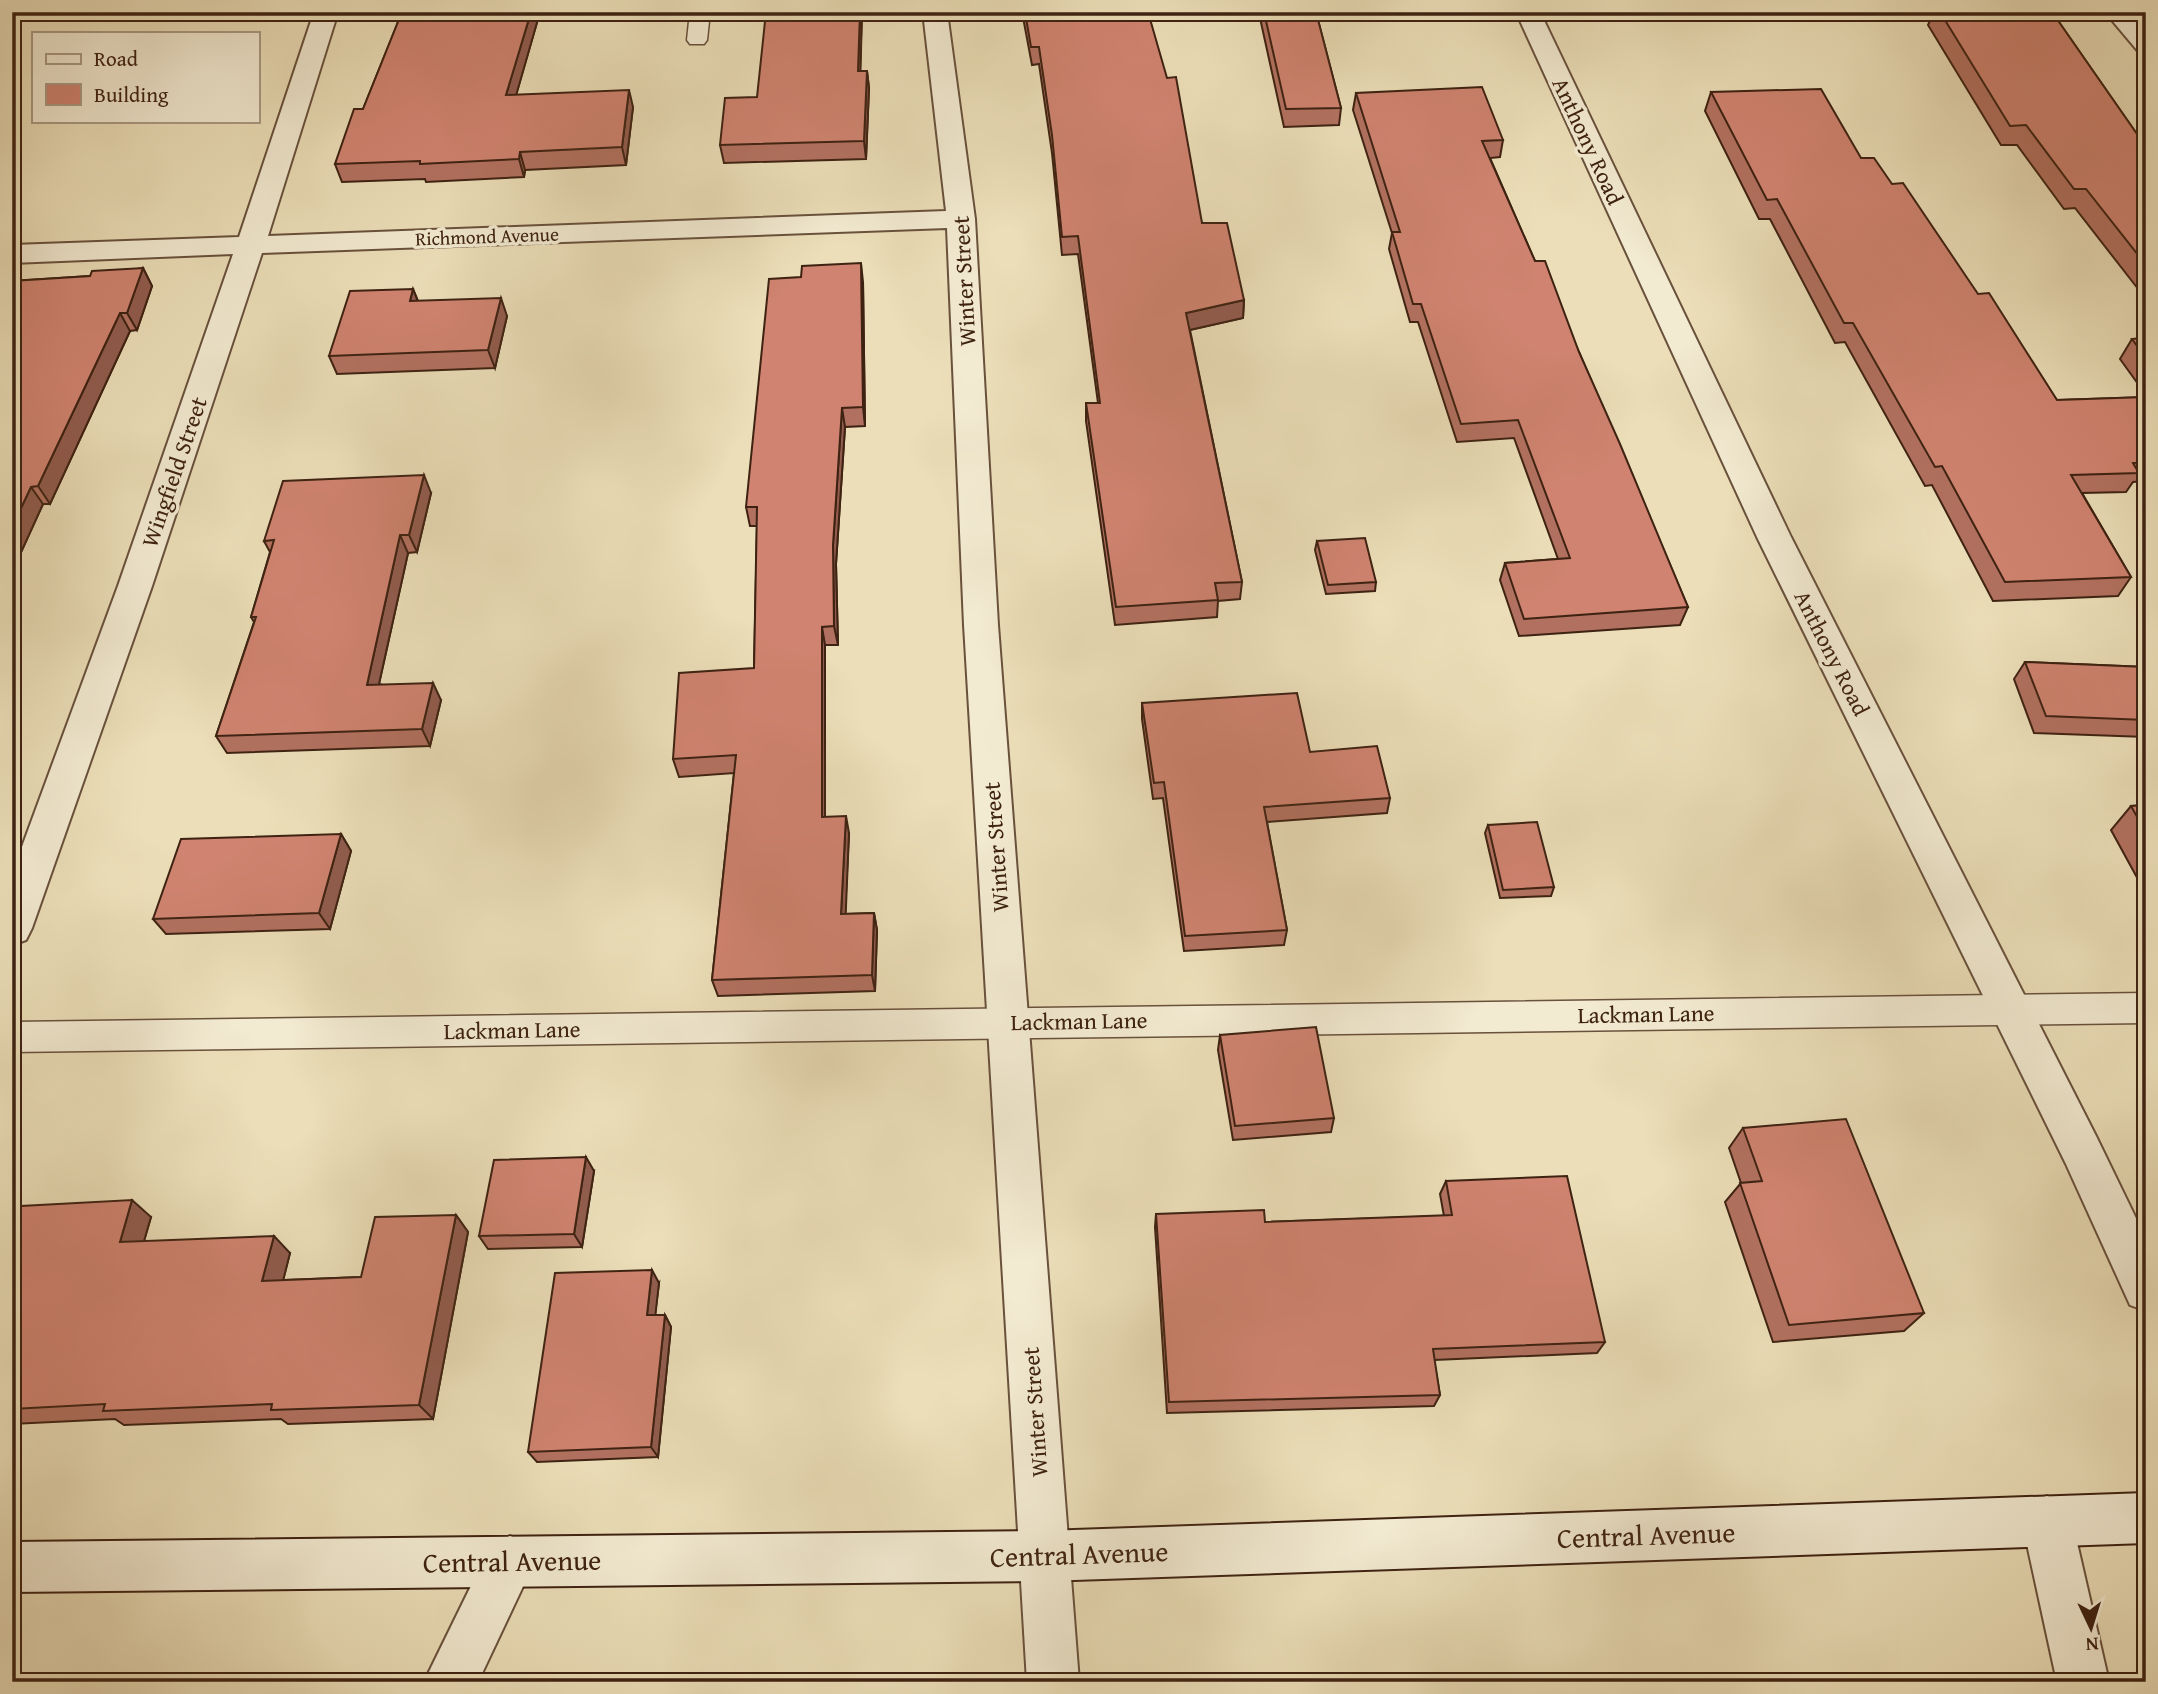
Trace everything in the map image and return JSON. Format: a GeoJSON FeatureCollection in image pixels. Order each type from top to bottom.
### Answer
{"type":"FeatureCollection","features":[{"type":"Feature","properties":{"kind":"street","name":"Wingfield Street"},"geometry":{"type":"LineString","coordinates":[[12,928],[106,674],[252,245],[326,12]]}},
{"type":"Feature","properties":{"kind":"street","name":"Winter Street"},"geometry":{"type":"LineString","coordinates":[[935,12],[961,219],[981,625],[1053,1682]]}},
{"type":"Feature","properties":{"kind":"street","name":"Anthony Road"},"geometry":{"type":"LineString","coordinates":[[1528,12],[1774,537],[2011,1010],[2146,1289]]}},
{"type":"Feature","properties":{"kind":"street"},"geometry":{"type":"LineString","coordinates":[[2117,12],[2146,45]]}},
{"type":"Feature","properties":{"kind":"street","name":"Richmond Avenue"},"geometry":{"type":"LineString","coordinates":[[12,254],[961,219]]}},
{"type":"Feature","properties":{"kind":"street","name":"Central Avenue"},"geometry":{"type":"LineString","coordinates":[[12,1567],[1045,1556],[2146,1518]]}},
{"type":"Feature","properties":{"kind":"street"},"geometry":{"type":"LineString","coordinates":[[2047,1521],[2083,1682]]}},
{"type":"Feature","properties":{"kind":"street"},"geometry":{"type":"LineString","coordinates":[[450,1682],[510,1561]]}},
{"type":"Feature","properties":{"kind":"lane"},"geometry":{"type":"LineString","coordinates":[[697,40],[700,12]]}},
{"type":"Feature","properties":{"kind":"lane","name":"Lackman Lane"},"geometry":{"type":"LineString","coordinates":[[12,1037],[2146,1007]]}},
{"type":"Feature","properties":{"kind":"building"},"geometry":{"type":"Polygon","coordinates":[[[402,12],[531,12],[506,95],[629,90],[622,147],[520,152],[519,159],[420,164],[420,161],[335,164],[354,109],[363,109],[402,12]]]}},
{"type":"Feature","properties":{"kind":"building"},"geometry":{"type":"Polygon","coordinates":[[[766,12],[860,12],[858,71],[867,71],[864,141],[720,145],[725,98],[757,97],[766,12]]]}},
{"type":"Feature","properties":{"kind":"building"},"geometry":{"type":"Polygon","coordinates":[[[1025,12],[1148,12],[1167,78],[1176,77],[1202,223],[1227,223],[1244,300],[1186,313],[1242,582],[1215,583],[1218,600],[1116,607],[1086,403],[1100,403],[1078,236],[1062,237],[1052,135],[1039,47],[1031,47],[1025,12]]]}},
{"type":"Feature","properties":{"kind":"building"},"geometry":{"type":"Polygon","coordinates":[[[1264,12],[1316,12],[1341,108],[1286,109],[1264,12]]]}},
{"type":"Feature","properties":{"kind":"building"},"geometry":{"type":"Polygon","coordinates":[[[1940,12],[2052,12],[2146,147],[2146,265],[2086,189],[2074,189],[2026,125],[2010,126],[1940,12]]]}},
{"type":"Feature","properties":{"kind":"building"},"geometry":{"type":"Polygon","coordinates":[[[1482,87],[1503,140],[1482,141],[1535,261],[1545,261],[1579,352],[1688,607],[1524,619],[1505,563],[1570,558],[1518,420],[1461,424],[1421,304],[1413,304],[1392,232],[1400,232],[1356,93],[1482,87]]]}},
{"type":"Feature","properties":{"kind":"building"},"geometry":{"type":"Polygon","coordinates":[[[1821,89],[1861,158],[1874,158],[1892,184],[1903,183],[1978,294],[1989,293],[2057,400],[2146,397],[2146,462],[2133,463],[2139,473],[2071,475],[2131,577],[2005,582],[1942,466],[1935,467],[1853,323],[1844,323],[1777,199],[1767,200],[1711,92],[1821,89]]]}},
{"type":"Feature","properties":{"kind":"building"},"geometry":{"type":"Polygon","coordinates":[[[861,263],[863,407],[842,408],[833,545],[834,626],[822,627],[822,817],[846,816],[841,914],[874,913],[872,975],[712,980],[736,755],[673,759],[679,673],[754,668],[757,507],[746,507],[769,279],[801,277],[802,266],[861,263]]]}},
{"type":"Feature","properties":{"kind":"building"},"geometry":{"type":"Polygon","coordinates":[[[143,268],[127,313],[120,313],[38,486],[31,487],[12,527],[12,281],[90,276],[92,271],[143,268]]]}},
{"type":"Feature","properties":{"kind":"building"},"geometry":{"type":"Polygon","coordinates":[[[413,289],[410,301],[501,298],[488,350],[329,356],[350,291],[413,289]]]}},
{"type":"Feature","properties":{"kind":"building"},"geometry":{"type":"Polygon","coordinates":[[[2146,338],[2146,358],[2132,339],[2146,338]]]}},
{"type":"Feature","properties":{"kind":"building"},"geometry":{"type":"Polygon","coordinates":[[[424,475],[409,535],[400,535],[367,685],[433,683],[422,729],[216,736],[256,617],[251,617],[274,540],[264,541],[283,481],[424,475]]]}},
{"type":"Feature","properties":{"kind":"building"},"geometry":{"type":"Polygon","coordinates":[[[1365,538],[1376,582],[1328,585],[1317,541],[1365,538]]]}},
{"type":"Feature","properties":{"kind":"building"},"geometry":{"type":"Polygon","coordinates":[[[2025,662],[2146,667],[2146,720],[2046,716],[2025,662]]]}},
{"type":"Feature","properties":{"kind":"building"},"geometry":{"type":"Polygon","coordinates":[[[1297,693],[1310,752],[1377,746],[1390,798],[1264,807],[1287,930],[1185,936],[1164,782],[1154,783],[1142,703],[1297,693]]]}},
{"type":"Feature","properties":{"kind":"building"},"geometry":{"type":"Polygon","coordinates":[[[2146,805],[2146,833],[2131,806],[2146,805]]]}},
{"type":"Feature","properties":{"kind":"building"},"geometry":{"type":"Polygon","coordinates":[[[1537,822],[1554,887],[1503,890],[1488,825],[1537,822]]]}},
{"type":"Feature","properties":{"kind":"building"},"geometry":{"type":"Polygon","coordinates":[[[341,834],[319,913],[153,919],[181,839],[341,834]]]}},
{"type":"Feature","properties":{"kind":"building"},"geometry":{"type":"Polygon","coordinates":[[[1316,1027],[1334,1118],[1235,1126],[1220,1035],[1316,1027]]]}},
{"type":"Feature","properties":{"kind":"building"},"geometry":{"type":"Polygon","coordinates":[[[1846,1119],[1924,1313],[1789,1325],[1740,1183],[1762,1181],[1743,1128],[1846,1119]]]}},
{"type":"Feature","properties":{"kind":"building"},"geometry":{"type":"Polygon","coordinates":[[[586,1157],[574,1234],[479,1236],[494,1160],[586,1157]]]}},
{"type":"Feature","properties":{"kind":"building"},"geometry":{"type":"Polygon","coordinates":[[[1567,1176],[1605,1342],[1433,1349],[1440,1395],[1169,1402],[1156,1214],[1264,1210],[1265,1222],[1452,1215],[1446,1181],[1567,1176]]]}},
{"type":"Feature","properties":{"kind":"building"},"geometry":{"type":"Polygon","coordinates":[[[132,1200],[120,1242],[274,1236],[262,1281],[361,1277],[375,1217],[456,1215],[419,1405],[271,1410],[272,1404],[103,1411],[105,1404],[12,1409],[12,1233],[21,1206],[132,1200]]]}},
{"type":"Feature","properties":{"kind":"building"},"geometry":{"type":"Polygon","coordinates":[[[652,1270],[647,1315],[665,1315],[651,1447],[528,1452],[555,1273],[652,1270]]]}}]}
